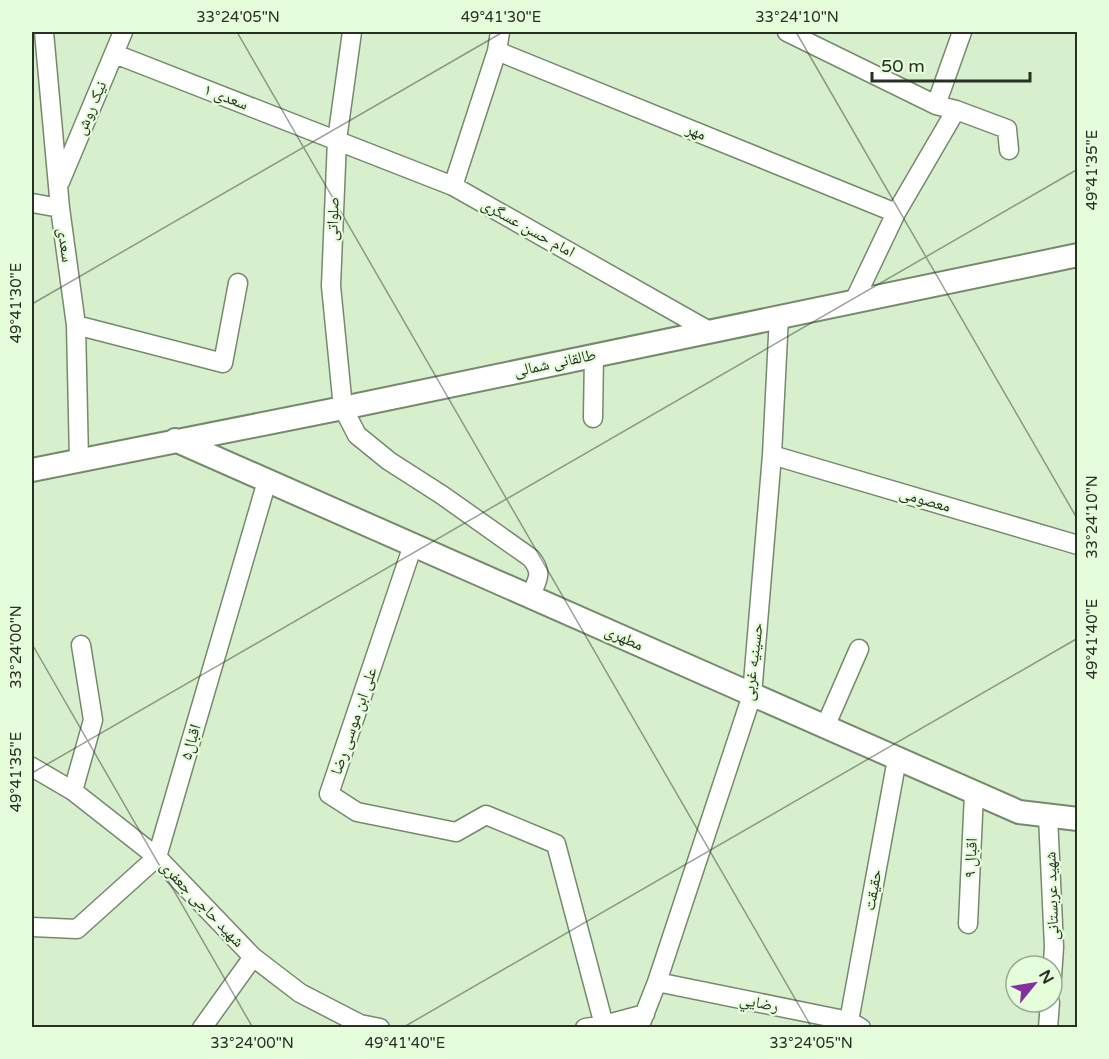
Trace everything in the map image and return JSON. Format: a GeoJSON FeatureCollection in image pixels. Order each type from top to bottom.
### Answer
{"type":"FeatureCollection","features":[{"type":"Feature","properties":{"kind":"street","name":"سعدی"},"geometry":{"type":"LineString","coordinates":[[44,32],[60,208],[76,325],[79,460]]}},
{"type":"Feature","properties":{"kind":"street","name":"نیک روش"},"geometry":{"type":"LineString","coordinates":[[58,185],[123,32]]}},
{"type":"Feature","properties":{"kind":"street","name":"صلواتی"},"geometry":{"type":"LineString","coordinates":[[343,408],[330,286],[337,140],[352,32]]}},
{"type":"Feature","properties":{"kind":"street"},"geometry":{"type":"LineString","coordinates":[[453,186],[497,51],[500,32]]}},
{"type":"Feature","properties":{"kind":"street"},"geometry":{"type":"LineString","coordinates":[[787,32],[936,105],[1007,129],[1009,150]]}},
{"type":"Feature","properties":{"kind":"street"},"geometry":{"type":"LineString","coordinates":[[936,105],[962,32]]}},
{"type":"Feature","properties":{"kind":"street","name":"مهر"},"geometry":{"type":"LineString","coordinates":[[497,51],[896,213]]}},
{"type":"Feature","properties":{"kind":"street","name":"سعدی ۱"},"geometry":{"type":"LineString","coordinates":[[115,54],[337,140]]}},
{"type":"Feature","properties":{"kind":"street"},"geometry":{"type":"LineString","coordinates":[[854,301],[896,213],[956,110]]}},
{"type":"Feature","properties":{"kind":"street","name":"امام حسن عسگری"},"geometry":{"type":"LineString","coordinates":[[337,140],[453,186],[711,332]]}},
{"type":"Feature","properties":{"kind":"street"},"geometry":{"type":"LineString","coordinates":[[32,203],[60,208]]}},
{"type":"Feature","properties":{"kind":"street","name":"طالقانی شمالی"},"geometry":{"type":"LineString","coordinates":[[32,470],[343,408],[1077,255]]}},
{"type":"Feature","properties":{"kind":"street"},"geometry":{"type":"LineString","coordinates":[[76,325],[224,363],[238,283]]}},
{"type":"Feature","properties":{"kind":"street","name":"حسینیه غربی"},"geometry":{"type":"LineString","coordinates":[[642,1021],[752,695],[772,455],[779,316]]}},
{"type":"Feature","properties":{"kind":"street"},"geometry":{"type":"LineString","coordinates":[[593,418],[594,354]]}},
{"type":"Feature","properties":{"kind":"street"},"geometry":{"type":"LineString","coordinates":[[343,408],[357,435],[388,461],[442,495],[531,558],[538,567],[539,577],[530,597]]}},
{"type":"Feature","properties":{"kind":"street","name":"مطهری"},"geometry":{"type":"LineString","coordinates":[[175,440],[1019,812],[1077,819]]}},
{"type":"Feature","properties":{"kind":"street","name":"معصومی"},"geometry":{"type":"LineString","coordinates":[[772,455],[1077,544]]}},
{"type":"Feature","properties":{"kind":"street","name":"اقبال۵"},"geometry":{"type":"LineString","coordinates":[[157,857],[267,481]]}},
{"type":"Feature","properties":{"kind":"street","name":"علی ابن موسی رضا"},"geometry":{"type":"LineString","coordinates":[[413,545],[329,794],[357,812],[456,832],[486,814],[556,844],[604,1025]]}},
{"type":"Feature","properties":{"kind":"street"},"geometry":{"type":"LineString","coordinates":[[73,791],[93,720],[81,645]]}},
{"type":"Feature","properties":{"kind":"street"},"geometry":{"type":"LineString","coordinates":[[825,727],[859,649]]}},
{"type":"Feature","properties":{"kind":"street","name":"حقیقت"},"geometry":{"type":"LineString","coordinates":[[855,1024],[897,759]]}},
{"type":"Feature","properties":{"kind":"street","name":"شهید حاجی جعفری"},"geometry":{"type":"LineString","coordinates":[[32,767],[73,791],[157,857],[253,957],[300,993],[360,1024],[380,1028]]}},
{"type":"Feature","properties":{"kind":"street","name":"اقبال ۹"},"geometry":{"type":"LineString","coordinates":[[968,924],[974,793]]}},
{"type":"Feature","properties":{"kind":"street","name":"شهید عربستانی"},"geometry":{"type":"LineString","coordinates":[[1048,816],[1054,954]]}},
{"type":"Feature","properties":{"kind":"street"},"geometry":{"type":"LineString","coordinates":[[32,927],[77,928],[157,857]]}},
{"type":"Feature","properties":{"kind":"street"},"geometry":{"type":"LineString","coordinates":[[202,1028],[253,957]]}},
{"type":"Feature","properties":{"kind":"street","name":"رضایي"},"geometry":{"type":"LineString","coordinates":[[657,982],[855,1024]]}},
{"type":"Feature","properties":{"kind":"street"},"geometry":{"type":"LineString","coordinates":[[585,1028],[642,1021]]}}]}
